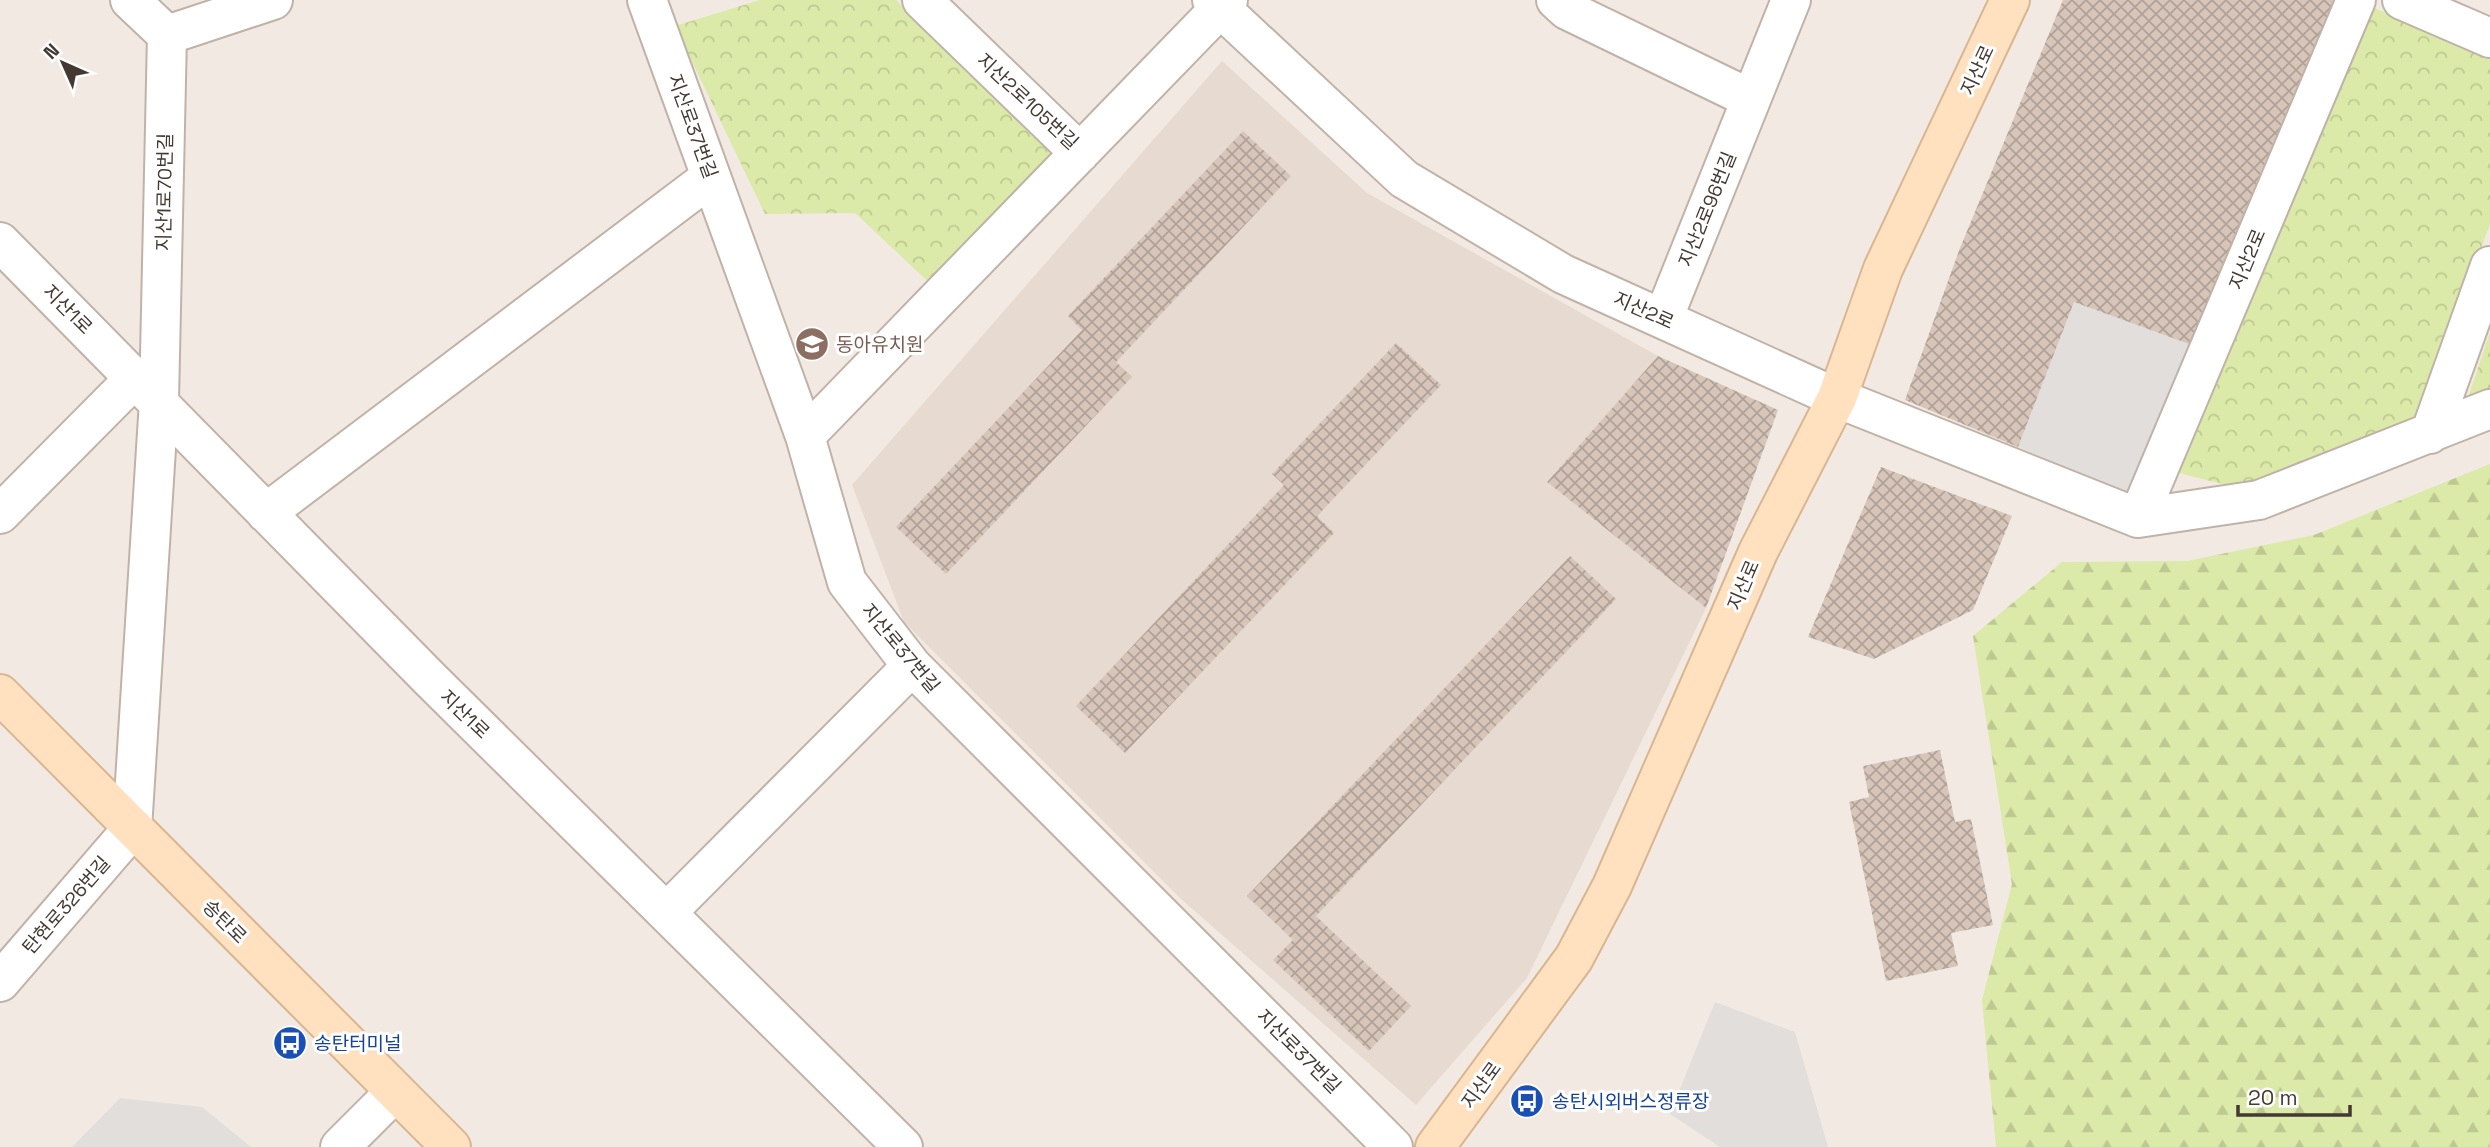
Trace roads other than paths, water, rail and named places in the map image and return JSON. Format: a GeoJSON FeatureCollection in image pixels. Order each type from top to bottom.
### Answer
{"type":"FeatureCollection","features":[{"type":"Feature","properties":{"kind":"main road","name":"지산로"},"geometry":{"type":"LineString","coordinates":[[1435,1147],[1581,946],[1612,886],[1758,552],[1837,398],[1883,269],[2010,0]]}},
{"type":"Feature","properties":{"kind":"main road","name":"송탄로"},"geometry":{"type":"LineString","coordinates":[[0,694],[451,1147]]}},
{"type":"Feature","properties":{"kind":"street"},"geometry":{"type":"LineString","coordinates":[[130,0],[167,35],[273,0]]}},
{"type":"Feature","properties":{"kind":"street","name":"지산로37번길"},"geometry":{"type":"LineString","coordinates":[[646,0],[806,436],[847,582],[912,666],[1393,1147]]}},
{"type":"Feature","properties":{"kind":"street","name":"지산2로105번길"},"geometry":{"type":"LineString","coordinates":[[922,0],[1080,153],[1220,3]]}},
{"type":"Feature","properties":{"kind":"street"},"geometry":{"type":"LineString","coordinates":[[1556,0],[1567,10],[1751,100]]}},
{"type":"Feature","properties":{"kind":"street","name":"지산2로96번길"},"geometry":{"type":"LineString","coordinates":[[1663,319],[1791,0]]}},
{"type":"Feature","properties":{"kind":"street","name":"지산2로"},"geometry":{"type":"LineString","coordinates":[[1220,3],[1404,179],[1563,274],[1837,398],[2138,518],[2356,0]]}},
{"type":"Feature","properties":{"kind":"street"},"geometry":{"type":"LineString","coordinates":[[2402,0],[2490,38]]}},
{"type":"Feature","properties":{"kind":"street","name":"지산1로70번길"},"geometry":{"type":"LineString","coordinates":[[147,389],[167,35]]}},
{"type":"Feature","properties":{"kind":"street"},"geometry":{"type":"LineString","coordinates":[[806,436],[1080,153]]}},
{"type":"Feature","properties":{"kind":"street"},"geometry":{"type":"LineString","coordinates":[[266,513],[711,177]]}},
{"type":"Feature","properties":{"kind":"street","name":"지산1로"},"geometry":{"type":"LineString","coordinates":[[0,242],[429,678],[903,1147]]}},
{"type":"Feature","properties":{"kind":"street"},"geometry":{"type":"LineString","coordinates":[[2430,434],[2490,266]]}},
{"type":"Feature","properties":{"kind":"street"},"geometry":{"type":"LineString","coordinates":[[0,514],[147,389]]}},
{"type":"Feature","properties":{"kind":"street"},"geometry":{"type":"LineString","coordinates":[[132,828],[147,389]]}},
{"type":"Feature","properties":{"kind":"street"},"geometry":{"type":"LineString","coordinates":[[2138,518],[2259,500],[2490,409]]}},
{"type":"Feature","properties":{"kind":"street"},"geometry":{"type":"LineString","coordinates":[[667,912],[912,666]]}},
{"type":"Feature","properties":{"kind":"street","name":"탄현로326번길"},"geometry":{"type":"LineString","coordinates":[[0,982],[132,828]]}},
{"type":"Feature","properties":{"kind":"street"},"geometry":{"type":"LineString","coordinates":[[340,1147],[396,1092]]}},
{"type":"Feature","properties":{"kind":"place","name":"동아유치원"},"geometry":{"type":"Point","coordinates":[812,344]}},
{"type":"Feature","properties":{"kind":"place","name":"송탄터미널"},"geometry":{"type":"Point","coordinates":[290,1043]}},
{"type":"Feature","properties":{"kind":"place","name":"송탄시외버스정류장"},"geometry":{"type":"Point","coordinates":[1527,1101]}}]}
